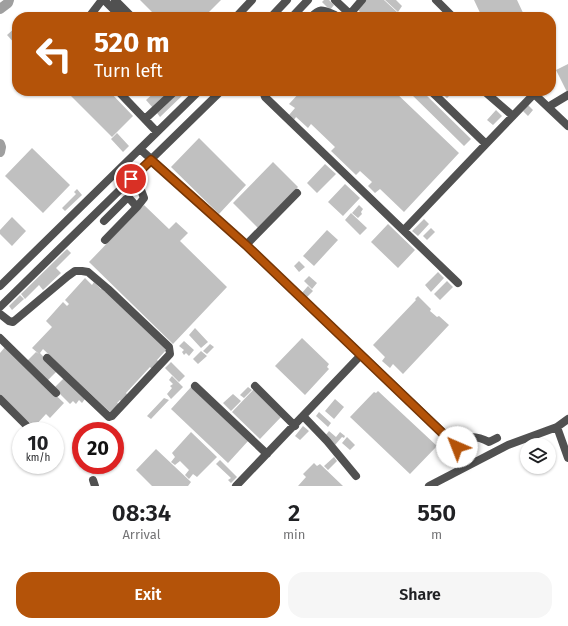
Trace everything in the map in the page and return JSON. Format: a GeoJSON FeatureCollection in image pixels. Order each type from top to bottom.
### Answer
{"type":"FeatureCollection","features":[{"type":"Feature","properties":{"kind":"street"},"geometry":{"type":"LineString","coordinates":[[93,12],[103,0],[116,12]]}},
{"type":"Feature","properties":{"kind":"street"},"geometry":{"type":"LineString","coordinates":[[115,0],[127,12]]}},
{"type":"Feature","properties":{"kind":"street"},"geometry":{"type":"LineString","coordinates":[[241,12],[252,0]]}},
{"type":"Feature","properties":{"kind":"street"},"geometry":{"type":"LineString","coordinates":[[276,12],[287,0]]}},
{"type":"Feature","properties":{"kind":"street"},"geometry":{"type":"LineString","coordinates":[[297,12],[308,0]]}},
{"type":"Feature","properties":{"kind":"street"},"geometry":{"type":"LineString","coordinates":[[335,0],[348,12]]}},
{"type":"Feature","properties":{"kind":"street"},"geometry":{"type":"LineString","coordinates":[[353,12],[362,0]]}},
{"type":"Feature","properties":{"kind":"street"},"geometry":{"type":"LineString","coordinates":[[436,0],[448,12]]}},
{"type":"Feature","properties":{"kind":"street"},"geometry":{"type":"LineString","coordinates":[[338,12],[342,7]]}},
{"type":"Feature","properties":{"kind":"street"},"geometry":{"type":"LineString","coordinates":[[316,12],[321,10],[325,12]]}},
{"type":"Feature","properties":{"kind":"street"},"geometry":{"type":"LineString","coordinates":[[548,107],[568,95]]}},
{"type":"Feature","properties":{"kind":"street"},"geometry":{"type":"LineString","coordinates":[[123,96],[157,132]]}},
{"type":"Feature","properties":{"kind":"street"},"geometry":{"type":"LineString","coordinates":[[145,119],[170,96]]}},
{"type":"Feature","properties":{"kind":"street"},"geometry":{"type":"LineString","coordinates":[[0,286],[192,96]]}},
{"type":"Feature","properties":{"kind":"street"},"geometry":{"type":"LineString","coordinates":[[0,307],[216,96]]}},
{"type":"Feature","properties":{"kind":"street"},"geometry":{"type":"LineString","coordinates":[[265,96],[458,283]]}},
{"type":"Feature","properties":{"kind":"street"},"geometry":{"type":"LineString","coordinates":[[436,96],[486,144]]}},
{"type":"Feature","properties":{"kind":"street"},"geometry":{"type":"LineString","coordinates":[[490,96],[513,116]]}},
{"type":"Feature","properties":{"kind":"street"},"geometry":{"type":"LineString","coordinates":[[404,230],[513,116],[529,96]]}},
{"type":"Feature","properties":{"kind":"street"},"geometry":{"type":"LineString","coordinates":[[536,96],[568,126]]}},
{"type":"Feature","properties":{"kind":"street"},"geometry":{"type":"LineString","coordinates":[[140,149],[246,245],[454,444],[457,447],[452,455],[453,458],[459,463],[468,465]]}},
{"type":"Feature","properties":{"kind":"street"},"geometry":{"type":"LineString","coordinates":[[105,240],[138,207],[144,198],[141,190],[131,179]]}},
{"type":"Feature","properties":{"kind":"street"},"geometry":{"type":"LineString","coordinates":[[246,245],[297,193]]}},
{"type":"Feature","properties":{"kind":"street"},"geometry":{"type":"LineString","coordinates":[[104,221],[128,198],[138,207]]}},
{"type":"Feature","properties":{"kind":"street"},"geometry":{"type":"LineString","coordinates":[[0,314],[9,321],[13,322],[75,271],[88,272],[169,347],[171,352],[112,416],[109,417],[47,358]]}},
{"type":"Feature","properties":{"kind":"street"},"geometry":{"type":"LineString","coordinates":[[0,338],[56,394]]}},
{"type":"Feature","properties":{"kind":"street"},"geometry":{"type":"LineString","coordinates":[[236,486],[304,417],[361,355]]}},
{"type":"Feature","properties":{"kind":"street"},"geometry":{"type":"LineString","coordinates":[[195,386],[267,454]]}},
{"type":"Feature","properties":{"kind":"street"},"geometry":{"type":"LineString","coordinates":[[255,386],[295,426]]}},
{"type":"Feature","properties":{"kind":"street"},"geometry":{"type":"LineString","coordinates":[[0,399],[23,422]]}},
{"type":"Feature","properties":{"kind":"street"},"geometry":{"type":"LineString","coordinates":[[304,417],[327,441],[356,476]]}},
{"type":"Feature","properties":{"kind":"street"},"geometry":{"type":"LineString","coordinates":[[429,486],[508,445],[557,427],[568,419]]}},
{"type":"Feature","properties":{"kind":"street"},"geometry":{"type":"LineString","coordinates":[[557,427],[568,458]]}},
{"type":"Feature","properties":{"kind":"street"},"geometry":{"type":"LineString","coordinates":[[454,444],[464,437],[481,438],[489,442],[497,438]]}},
{"type":"Feature","properties":{"kind":"building"},"geometry":{"type":"Polygon","coordinates":[[[140,0],[221,0],[209,12],[152,12],[140,0]]]}},
{"type":"Feature","properties":{"kind":"building"},"geometry":{"type":"Polygon","coordinates":[[[324,0],[329,0],[334,5],[330,10],[322,2],[324,0]]]}},
{"type":"Feature","properties":{"kind":"building"},"geometry":{"type":"Polygon","coordinates":[[[364,0],[384,0],[397,12],[360,12],[356,8],[364,0]]]}},
{"type":"Feature","properties":{"kind":"building"},"geometry":{"type":"Polygon","coordinates":[[[385,0],[396,0],[402,6],[398,12],[385,0]]]}},
{"type":"Feature","properties":{"kind":"building"},"geometry":{"type":"Polygon","coordinates":[[[474,0],[517,0],[523,12],[480,12],[474,0]]]}},
{"type":"Feature","properties":{"kind":"building"},"geometry":{"type":"Polygon","coordinates":[[[12,30],[12,40],[7,35],[12,30]]]}},
{"type":"Feature","properties":{"kind":"building"},"geometry":{"type":"Polygon","coordinates":[[[568,64],[568,94],[556,70],[568,64]]]}},
{"type":"Feature","properties":{"kind":"building"},"geometry":{"type":"Polygon","coordinates":[[[71,96],[114,96],[133,116],[112,137],[71,96]]]}},
{"type":"Feature","properties":{"kind":"building"},"geometry":{"type":"Polygon","coordinates":[[[150,96],[166,96],[153,108],[146,100],[150,96]]]}},
{"type":"Feature","properties":{"kind":"building"},"geometry":{"type":"Polygon","coordinates":[[[176,96],[182,96],[160,117],[157,113],[176,96]]]}},
{"type":"Feature","properties":{"kind":"building"},"geometry":{"type":"Polygon","coordinates":[[[296,96],[399,96],[459,153],[404,212],[380,189],[375,193],[368,186],[372,182],[360,171],[356,175],[331,151],[335,147],[311,124],[308,128],[296,117],[294,120],[289,115],[295,108],[289,104],[296,96]]]}},
{"type":"Feature","properties":{"kind":"building"},"geometry":{"type":"Polygon","coordinates":[[[413,96],[427,96],[471,139],[464,146],[413,96]]]}},
{"type":"Feature","properties":{"kind":"building"},"geometry":{"type":"Polygon","coordinates":[[[528,105],[533,110],[528,116],[523,111],[528,105]]]}},
{"type":"Feature","properties":{"kind":"building"},"geometry":{"type":"Polygon","coordinates":[[[496,110],[502,116],[493,125],[487,120],[496,110]]]}},
{"type":"Feature","properties":{"kind":"building"},"geometry":{"type":"Polygon","coordinates":[[[117,133],[129,146],[123,152],[111,139],[117,133]]]}},
{"type":"Feature","properties":{"kind":"building"},"geometry":{"type":"Polygon","coordinates":[[[199,138],[246,185],[219,214],[171,167],[199,138]]]}},
{"type":"Feature","properties":{"kind":"building"},"geometry":{"type":"Polygon","coordinates":[[[32,148],[70,185],[43,213],[5,176],[32,148]]]}},
{"type":"Feature","properties":{"kind":"building"},"geometry":{"type":"Polygon","coordinates":[[[273,162],[298,187],[258,228],[233,203],[273,162]]]}},
{"type":"Feature","properties":{"kind":"building"},"geometry":{"type":"Polygon","coordinates":[[[325,164],[336,174],[317,193],[307,183],[325,164]]]}},
{"type":"Feature","properties":{"kind":"building"},"geometry":{"type":"Polygon","coordinates":[[[345,184],[360,198],[343,216],[328,202],[345,184]]]}},
{"type":"Feature","properties":{"kind":"building"},"geometry":{"type":"Polygon","coordinates":[[[77,189],[82,195],[65,211],[62,208],[76,194],[74,192],[77,189]]]}},
{"type":"Feature","properties":{"kind":"building"},"geometry":{"type":"Polygon","coordinates":[[[144,205],[169,229],[176,222],[188,233],[180,241],[227,287],[173,344],[89,262],[144,205]]]}},
{"type":"Feature","properties":{"kind":"building"},"geometry":{"type":"Polygon","coordinates":[[[359,205],[363,209],[361,212],[362,214],[358,218],[352,213],[359,205]]]}},
{"type":"Feature","properties":{"kind":"building"},"geometry":{"type":"Polygon","coordinates":[[[351,213],[367,228],[360,235],[345,220],[351,213]]]}},
{"type":"Feature","properties":{"kind":"building"},"geometry":{"type":"Polygon","coordinates":[[[12,217],[26,231],[12,246],[0,234],[0,230],[12,217]]]}},
{"type":"Feature","properties":{"kind":"building"},"geometry":{"type":"Polygon","coordinates":[[[424,219],[429,224],[418,236],[412,231],[424,219]]]}},
{"type":"Feature","properties":{"kind":"building"},"geometry":{"type":"Polygon","coordinates":[[[388,224],[415,250],[398,268],[371,242],[388,224]]]}},
{"type":"Feature","properties":{"kind":"building"},"geometry":{"type":"Polygon","coordinates":[[[431,228],[435,232],[427,240],[423,236],[431,228]]]}},
{"type":"Feature","properties":{"kind":"building"},"geometry":{"type":"Polygon","coordinates":[[[327,230],[338,240],[314,266],[303,256],[327,230]]]}},
{"type":"Feature","properties":{"kind":"building"},"geometry":{"type":"Polygon","coordinates":[[[67,249],[71,253],[56,268],[61,273],[43,290],[39,285],[25,299],[21,294],[67,249]]]}},
{"type":"Feature","properties":{"kind":"building"},"geometry":{"type":"Polygon","coordinates":[[[299,261],[305,267],[299,272],[294,266],[299,261]]]}},
{"type":"Feature","properties":{"kind":"building"},"geometry":{"type":"Polygon","coordinates":[[[438,272],[444,278],[431,292],[425,285],[438,272]]]}},
{"type":"Feature","properties":{"kind":"building"},"geometry":{"type":"Polygon","coordinates":[[[309,276],[317,283],[312,289],[304,281],[309,276]]]}},
{"type":"Feature","properties":{"kind":"building"},"geometry":{"type":"Polygon","coordinates":[[[85,278],[92,285],[94,282],[101,289],[103,287],[167,349],[157,360],[159,362],[152,369],[150,367],[126,393],[128,396],[122,403],[120,400],[117,403],[119,404],[111,413],[43,349],[40,353],[57,371],[47,381],[27,361],[36,352],[39,354],[32,348],[52,327],[46,321],[63,302],[67,306],[69,304],[65,300],[85,278]]]}},
{"type":"Feature","properties":{"kind":"building"},"geometry":{"type":"Polygon","coordinates":[[[447,281],[453,287],[440,300],[434,294],[447,281]]]}},
{"type":"Feature","properties":{"kind":"building"},"geometry":{"type":"Polygon","coordinates":[[[308,286],[313,291],[306,298],[301,294],[308,286]]]}},
{"type":"Feature","properties":{"kind":"building"},"geometry":{"type":"Polygon","coordinates":[[[20,295],[24,299],[12,310],[9,306],[20,295]]]}},
{"type":"Feature","properties":{"kind":"building"},"geometry":{"type":"Polygon","coordinates":[[[418,296],[431,309],[430,311],[437,317],[439,316],[449,325],[403,374],[393,364],[390,368],[382,361],[385,357],[373,345],[416,300],[415,299],[418,296]]]}},
{"type":"Feature","properties":{"kind":"building"},"geometry":{"type":"Polygon","coordinates":[[[195,328],[208,342],[201,348],[189,335],[195,328]]]}},
{"type":"Feature","properties":{"kind":"building"},"geometry":{"type":"Polygon","coordinates":[[[302,338],[329,364],[327,367],[329,369],[305,395],[275,366],[302,338]]]}},
{"type":"Feature","properties":{"kind":"building"},"geometry":{"type":"Polygon","coordinates":[[[184,341],[194,350],[189,356],[186,353],[184,355],[182,352],[184,350],[179,346],[184,341]]]}},
{"type":"Feature","properties":{"kind":"building"},"geometry":{"type":"Polygon","coordinates":[[[210,344],[214,347],[207,354],[203,351],[210,344]]]}},
{"type":"Feature","properties":{"kind":"building"},"geometry":{"type":"Polygon","coordinates":[[[5,347],[64,403],[50,418],[46,414],[39,422],[29,422],[0,395],[0,353],[5,347]]]}},
{"type":"Feature","properties":{"kind":"building"},"geometry":{"type":"Polygon","coordinates":[[[201,351],[207,356],[198,364],[193,359],[201,351]]]}},
{"type":"Feature","properties":{"kind":"building"},"geometry":{"type":"Polygon","coordinates":[[[171,362],[185,376],[179,382],[165,368],[171,362]]]}},
{"type":"Feature","properties":{"kind":"building"},"geometry":{"type":"Polygon","coordinates":[[[172,376],[183,387],[171,399],[167,394],[172,388],[170,386],[173,384],[169,380],[172,376]]]}},
{"type":"Feature","properties":{"kind":"building"},"geometry":{"type":"Polygon","coordinates":[[[64,378],[85,399],[82,403],[79,400],[76,404],[73,401],[70,404],[54,388],[64,378]]]}},
{"type":"Feature","properties":{"kind":"building"},"geometry":{"type":"Polygon","coordinates":[[[192,386],[249,440],[228,463],[171,409],[192,386]]]}},
{"type":"Feature","properties":{"kind":"building"},"geometry":{"type":"Polygon","coordinates":[[[248,387],[252,390],[244,398],[240,395],[248,387]]]}},
{"type":"Feature","properties":{"kind":"building"},"geometry":{"type":"Polygon","coordinates":[[[254,389],[282,416],[260,439],[232,412],[254,389]]]}},
{"type":"Feature","properties":{"kind":"building"},"geometry":{"type":"Polygon","coordinates":[[[378,391],[437,446],[410,474],[350,417],[374,392],[376,393],[378,391]]]}},
{"type":"Feature","properties":{"kind":"building"},"geometry":{"type":"Polygon","coordinates":[[[233,394],[241,401],[231,411],[223,403],[233,394]]]}},
{"type":"Feature","properties":{"kind":"building"},"geometry":{"type":"Polygon","coordinates":[[[164,398],[169,400],[151,419],[147,416],[164,398]]]}},
{"type":"Feature","properties":{"kind":"building"},"geometry":{"type":"Polygon","coordinates":[[[335,399],[344,407],[334,419],[325,411],[335,399]]]}},
{"type":"Feature","properties":{"kind":"building"},"geometry":{"type":"Polygon","coordinates":[[[319,412],[331,423],[328,427],[316,416],[319,412]]]}},
{"type":"Feature","properties":{"kind":"building"},"geometry":{"type":"Polygon","coordinates":[[[303,426],[309,431],[300,440],[295,436],[303,426]]]}},
{"type":"Feature","properties":{"kind":"building"},"geometry":{"type":"Polygon","coordinates":[[[329,431],[336,437],[340,432],[345,436],[344,438],[342,437],[335,445],[325,436],[329,431]]]}},
{"type":"Feature","properties":{"kind":"building"},"geometry":{"type":"Polygon","coordinates":[[[191,432],[217,457],[197,477],[193,474],[189,479],[185,475],[189,470],[180,461],[175,465],[171,462],[175,457],[172,453],[191,432]]]}},
{"type":"Feature","properties":{"kind":"building"},"geometry":{"type":"Polygon","coordinates":[[[347,437],[355,445],[350,450],[342,443],[347,437]]]}},
{"type":"Feature","properties":{"kind":"building"},"geometry":{"type":"Polygon","coordinates":[[[156,449],[191,482],[188,486],[152,486],[136,470],[156,449]]]}},
{"type":"Feature","properties":{"kind":"building"},"geometry":{"type":"Polygon","coordinates":[[[334,457],[337,461],[328,470],[324,466],[334,457]]]}},
{"type":"Feature","properties":{"kind":"building"},"geometry":{"type":"Polygon","coordinates":[[[220,460],[237,477],[231,483],[228,480],[231,478],[216,464],[220,460]]]}},
{"type":"Feature","properties":{"kind":"building"},"geometry":{"type":"Polygon","coordinates":[[[314,463],[317,466],[320,464],[343,486],[298,486],[306,477],[303,474],[314,463]]]}},
{"type":"Feature","properties":{"kind":"waterway"},"geometry":{"type":"LineString","coordinates":[[0,9],[8,3],[9,0]]}},
{"type":"Feature","properties":{"kind":"waterway"},"geometry":{"type":"LineString","coordinates":[[0,144],[0,152]]}},
{"type":"Feature","properties":{"kind":"route"},"geometry":{"type":"LineString","coordinates":[[131,179],[151,160],[246,245],[457,447]]}}]}
